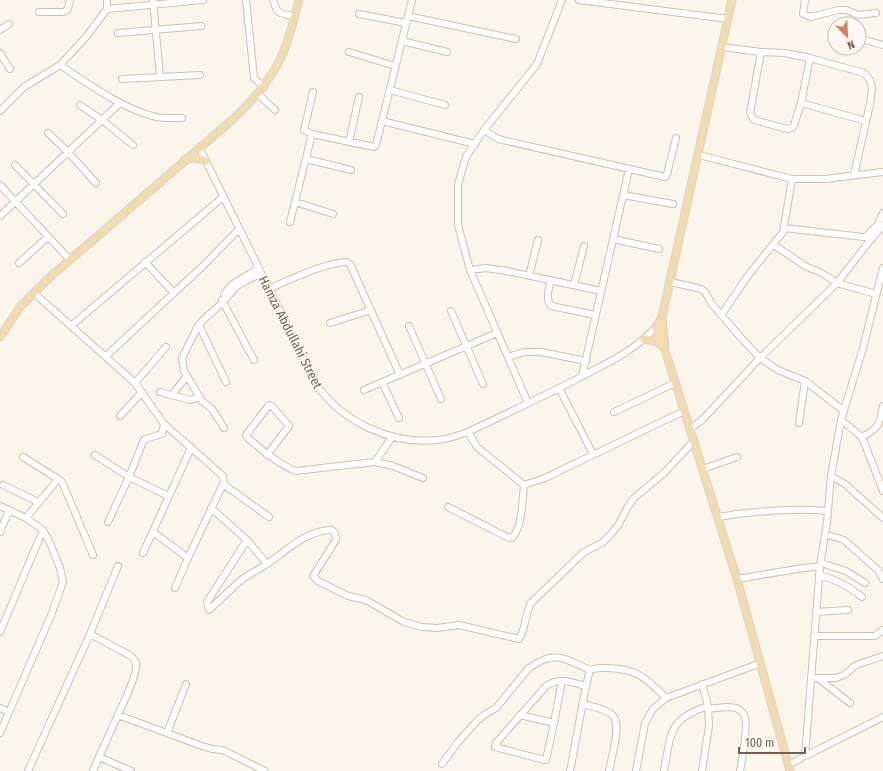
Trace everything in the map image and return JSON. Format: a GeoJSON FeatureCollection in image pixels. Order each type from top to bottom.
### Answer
{"type":"FeatureCollection","features":[{"type":"Feature","properties":{"kind":"main road"},"geometry":{"type":"LineString","coordinates":[[0,337],[20,307],[34,293],[185,159],[236,116],[258,94],[264,87],[285,49],[299,0]]}},
{"type":"Feature","properties":{"kind":"main road"},"geometry":{"type":"LineString","coordinates":[[732,0],[671,282],[662,316],[656,327],[694,441],[737,579],[789,768]]}},
{"type":"Feature","properties":{"kind":"main road"},"geometry":{"type":"LineString","coordinates":[[185,159],[196,158],[206,161]]}},
{"type":"Feature","properties":{"kind":"main road"},"geometry":{"type":"LineString","coordinates":[[662,316],[663,347]]}},
{"type":"Feature","properties":{"kind":"main road"},"geometry":{"type":"LineString","coordinates":[[656,327],[663,332]]}},
{"type":"Feature","properties":{"kind":"main road"},"geometry":{"type":"LineString","coordinates":[[644,339],[650,339],[663,347]]}},
{"type":"Feature","properties":{"kind":"street"},"geometry":{"type":"LineString","coordinates":[[39,12],[64,12],[68,9],[70,0]]}},
{"type":"Feature","properties":{"kind":"street"},"geometry":{"type":"LineString","coordinates":[[0,111],[24,87],[60,65],[86,37],[107,9],[107,0]]}},
{"type":"Feature","properties":{"kind":"street"},"geometry":{"type":"LineString","coordinates":[[107,9],[153,2],[203,0]]}},
{"type":"Feature","properties":{"kind":"street"},"geometry":{"type":"LineString","coordinates":[[246,0],[254,78],[264,87]]}},
{"type":"Feature","properties":{"kind":"street"},"geometry":{"type":"LineString","coordinates":[[273,0],[275,9],[280,13],[295,16]]}},
{"type":"Feature","properties":{"kind":"street"},"geometry":{"type":"LineString","coordinates":[[314,92],[303,129],[305,131],[312,134],[374,147],[376,145],[412,0]]}},
{"type":"Feature","properties":{"kind":"street"},"geometry":{"type":"LineString","coordinates":[[528,403],[470,270],[458,225],[458,184],[466,157],[484,130],[537,64],[562,0]]}},
{"type":"Feature","properties":{"kind":"street"},"geometry":{"type":"LineString","coordinates":[[579,0],[728,19]]}},
{"type":"Feature","properties":{"kind":"street"},"geometry":{"type":"LineString","coordinates":[[805,0],[803,14],[811,17],[838,10],[846,10],[859,15],[876,13]]}},
{"type":"Feature","properties":{"kind":"street"},"geometry":{"type":"LineString","coordinates":[[153,2],[160,77]]}},
{"type":"Feature","properties":{"kind":"street"},"geometry":{"type":"LineString","coordinates":[[358,14],[406,23]]}},
{"type":"Feature","properties":{"kind":"street"},"geometry":{"type":"LineString","coordinates":[[408,16],[516,39]]}},
{"type":"Feature","properties":{"kind":"street"},"geometry":{"type":"LineString","coordinates":[[0,30],[10,24]]}},
{"type":"Feature","properties":{"kind":"street"},"geometry":{"type":"LineString","coordinates":[[118,33],[201,26]]}},
{"type":"Feature","properties":{"kind":"street"},"geometry":{"type":"LineString","coordinates":[[402,41],[447,52]]}},
{"type":"Feature","properties":{"kind":"street"},"geometry":{"type":"LineString","coordinates":[[867,41],[883,45]]}},
{"type":"Feature","properties":{"kind":"street"},"geometry":{"type":"LineString","coordinates":[[722,47],[810,58],[864,73],[870,80],[872,88],[854,175]]}},
{"type":"Feature","properties":{"kind":"street"},"geometry":{"type":"LineString","coordinates":[[349,52],[396,66]]}},
{"type":"Feature","properties":{"kind":"street"},"geometry":{"type":"LineString","coordinates":[[761,52],[750,113],[754,120],[787,129],[792,128],[794,125],[801,103],[810,58]]}},
{"type":"Feature","properties":{"kind":"street"},"geometry":{"type":"LineString","coordinates":[[0,53],[10,69]]}},
{"type":"Feature","properties":{"kind":"street"},"geometry":{"type":"LineString","coordinates":[[60,65],[120,103],[152,116],[182,118]]}},
{"type":"Feature","properties":{"kind":"street"},"geometry":{"type":"LineString","coordinates":[[122,79],[200,76]]}},
{"type":"Feature","properties":{"kind":"street"},"geometry":{"type":"LineString","coordinates":[[390,90],[445,105]]}},
{"type":"Feature","properties":{"kind":"street"},"geometry":{"type":"LineString","coordinates":[[258,94],[275,110]]}},
{"type":"Feature","properties":{"kind":"street"},"geometry":{"type":"LineString","coordinates":[[349,142],[359,97]]}},
{"type":"Feature","properties":{"kind":"street"},"geometry":{"type":"LineString","coordinates":[[0,216],[120,103]]}},
{"type":"Feature","properties":{"kind":"street"},"geometry":{"type":"LineString","coordinates":[[801,103],[866,121]]}},
{"type":"Feature","properties":{"kind":"street"},"geometry":{"type":"LineString","coordinates":[[80,105],[102,120],[133,146]]}},
{"type":"Feature","properties":{"kind":"street"},"geometry":{"type":"LineString","coordinates":[[382,121],[475,144]]}},
{"type":"Feature","properties":{"kind":"street"},"geometry":{"type":"LineString","coordinates":[[484,130],[498,139],[666,176],[676,138]]}},
{"type":"Feature","properties":{"kind":"street"},"geometry":{"type":"LineString","coordinates":[[48,133],[68,152],[96,183]]}},
{"type":"Feature","properties":{"kind":"street"},"geometry":{"type":"LineString","coordinates":[[290,222],[312,134]]}},
{"type":"Feature","properties":{"kind":"street","name":"Hamza Abdullahi Street"},"geometry":{"type":"LineString","coordinates":[[199,147],[316,384],[335,407],[354,420],[374,430],[392,437],[418,441],[437,440],[468,432],[609,363],[644,339],[656,327]]}},
{"type":"Feature","properties":{"kind":"street"},"geometry":{"type":"LineString","coordinates":[[699,155],[792,179],[825,179],[883,172]]}},
{"type":"Feature","properties":{"kind":"street"},"geometry":{"type":"LineString","coordinates":[[306,159],[351,170]]}},
{"type":"Feature","properties":{"kind":"street"},"geometry":{"type":"LineString","coordinates":[[15,165],[63,214]]}},
{"type":"Feature","properties":{"kind":"street"},"geometry":{"type":"LineString","coordinates":[[582,376],[629,169]]}},
{"type":"Feature","properties":{"kind":"street"},"geometry":{"type":"LineString","coordinates":[[722,314],[747,277],[783,232],[792,179]]}},
{"type":"Feature","properties":{"kind":"street"},"geometry":{"type":"LineString","coordinates":[[0,185],[70,260]]}},
{"type":"Feature","properties":{"kind":"street"},"geometry":{"type":"LineString","coordinates":[[623,195],[673,204]]}},
{"type":"Feature","properties":{"kind":"street"},"geometry":{"type":"LineString","coordinates":[[71,326],[223,197]]}},
{"type":"Feature","properties":{"kind":"street"},"geometry":{"type":"LineString","coordinates":[[295,202],[333,214]]}},
{"type":"Feature","properties":{"kind":"street"},"geometry":{"type":"LineString","coordinates":[[690,429],[702,420],[760,358],[837,283],[878,224],[883,213]]}},
{"type":"Feature","properties":{"kind":"street"},"geometry":{"type":"LineString","coordinates":[[784,228],[868,238],[883,226]]}},
{"type":"Feature","properties":{"kind":"street"},"geometry":{"type":"LineString","coordinates":[[106,356],[204,265],[239,228]]}},
{"type":"Feature","properties":{"kind":"street"},"geometry":{"type":"LineString","coordinates":[[19,263],[48,237]]}},
{"type":"Feature","properties":{"kind":"street"},"geometry":{"type":"LineString","coordinates":[[613,239],[659,249]]}},
{"type":"Feature","properties":{"kind":"street"},"geometry":{"type":"LineString","coordinates":[[528,276],[538,240]]}},
{"type":"Feature","properties":{"kind":"street"},"geometry":{"type":"LineString","coordinates":[[774,245],[807,267],[820,272],[837,283],[876,294]]}},
{"type":"Feature","properties":{"kind":"street"},"geometry":{"type":"LineString","coordinates":[[574,285],[584,246]]}},
{"type":"Feature","properties":{"kind":"street"},"geometry":{"type":"LineString","coordinates":[[145,262],[174,292]]}},
{"type":"Feature","properties":{"kind":"street"},"geometry":{"type":"LineString","coordinates":[[269,289],[290,279],[336,263],[348,262],[400,375]]}},
{"type":"Feature","properties":{"kind":"street"},"geometry":{"type":"LineString","coordinates":[[470,270],[486,268],[601,291]]}},
{"type":"Feature","properties":{"kind":"street"},"geometry":{"type":"LineString","coordinates":[[805,756],[819,575],[832,476],[841,420],[851,392],[883,268]]}},
{"type":"Feature","properties":{"kind":"street"},"geometry":{"type":"LineString","coordinates":[[224,428],[212,409],[202,402],[187,376],[183,367],[182,358],[199,324],[237,286],[260,270]]}},
{"type":"Feature","properties":{"kind":"street"},"geometry":{"type":"LineString","coordinates":[[551,280],[548,303],[551,306],[596,315]]}},
{"type":"Feature","properties":{"kind":"street"},"geometry":{"type":"LineString","coordinates":[[671,282],[701,289],[705,292],[712,304],[760,358],[778,370],[806,381],[844,411]]}},
{"type":"Feature","properties":{"kind":"street"},"geometry":{"type":"LineString","coordinates":[[34,293],[135,382],[164,424],[225,479],[188,558],[176,588]]}},
{"type":"Feature","properties":{"kind":"street"},"geometry":{"type":"LineString","coordinates":[[221,302],[254,360]]}},
{"type":"Feature","properties":{"kind":"street"},"geometry":{"type":"LineString","coordinates":[[330,323],[371,310]]}},
{"type":"Feature","properties":{"kind":"street"},"geometry":{"type":"LineString","coordinates":[[451,311],[483,384]]}},
{"type":"Feature","properties":{"kind":"street"},"geometry":{"type":"LineString","coordinates":[[199,324],[226,382]]}},
{"type":"Feature","properties":{"kind":"street"},"geometry":{"type":"LineString","coordinates":[[409,326],[441,399]]}},
{"type":"Feature","properties":{"kind":"street"},"geometry":{"type":"LineString","coordinates":[[364,390],[497,333]]}},
{"type":"Feature","properties":{"kind":"street"},"geometry":{"type":"LineString","coordinates":[[135,382],[166,346]]}},
{"type":"Feature","properties":{"kind":"street"},"geometry":{"type":"LineString","coordinates":[[508,357],[524,352],[541,352],[586,361]]}},
{"type":"Feature","properties":{"kind":"street"},"geometry":{"type":"LineString","coordinates":[[172,395],[187,376]]}},
{"type":"Feature","properties":{"kind":"street"},"geometry":{"type":"LineString","coordinates":[[799,423],[806,381]]}},
{"type":"Feature","properties":{"kind":"street"},"geometry":{"type":"LineString","coordinates":[[382,382],[399,418]]}},
{"type":"Feature","properties":{"kind":"street"},"geometry":{"type":"LineString","coordinates":[[614,412],[675,383]]}},
{"type":"Feature","properties":{"kind":"street"},"geometry":{"type":"LineString","coordinates":[[559,388],[593,454]]}},
{"type":"Feature","properties":{"kind":"street"},"geometry":{"type":"LineString","coordinates":[[120,416],[142,392]]}},
{"type":"Feature","properties":{"kind":"street"},"geometry":{"type":"LineString","coordinates":[[160,392],[190,400],[200,397]]}},
{"type":"Feature","properties":{"kind":"street"},"geometry":{"type":"LineString","coordinates":[[267,455],[289,426],[272,406],[269,405],[246,435],[267,455],[296,471],[375,462],[393,466],[423,478]]}},
{"type":"Feature","properties":{"kind":"street"},"geometry":{"type":"LineString","coordinates":[[862,437],[874,430],[880,423],[883,406]]}},
{"type":"Feature","properties":{"kind":"street"},"geometry":{"type":"LineString","coordinates":[[524,485],[545,478],[684,410]]}},
{"type":"Feature","properties":{"kind":"street"},"geometry":{"type":"LineString","coordinates":[[841,420],[862,437],[883,491]]}},
{"type":"Feature","properties":{"kind":"street"},"geometry":{"type":"LineString","coordinates":[[108,522],[129,477],[143,442],[145,439],[162,434],[164,424]]}},
{"type":"Feature","properties":{"kind":"street"},"geometry":{"type":"LineString","coordinates":[[468,432],[477,447],[524,485]]}},
{"type":"Feature","properties":{"kind":"street"},"geometry":{"type":"LineString","coordinates":[[375,462],[392,437]]}},
{"type":"Feature","properties":{"kind":"street"},"geometry":{"type":"LineString","coordinates":[[247,540],[207,602],[209,610],[241,580],[267,564],[302,538],[324,530],[332,530],[335,532],[336,540],[313,576],[318,581],[348,596],[366,600],[404,622],[422,627],[437,628],[459,625],[519,639],[523,633],[531,603],[584,552],[602,543],[619,524],[634,498],[664,473],[694,441]]}},
{"type":"Feature","properties":{"kind":"street"},"geometry":{"type":"LineString","coordinates":[[143,553],[191,448]]}},
{"type":"Feature","properties":{"kind":"street"},"geometry":{"type":"LineString","coordinates":[[95,455],[129,477],[168,496]]}},
{"type":"Feature","properties":{"kind":"street"},"geometry":{"type":"LineString","coordinates":[[22,457],[58,479],[64,486],[93,555]]}},
{"type":"Feature","properties":{"kind":"street"},"geometry":{"type":"LineString","coordinates":[[703,469],[737,457]]}},
{"type":"Feature","properties":{"kind":"street"},"geometry":{"type":"LineString","coordinates":[[832,476],[845,484],[883,518]]}},
{"type":"Feature","properties":{"kind":"street"},"geometry":{"type":"LineString","coordinates":[[26,518],[58,479]]}},
{"type":"Feature","properties":{"kind":"street"},"geometry":{"type":"LineString","coordinates":[[223,484],[269,517]]}},
{"type":"Feature","properties":{"kind":"street"},"geometry":{"type":"LineString","coordinates":[[3,485],[38,502]]}},
{"type":"Feature","properties":{"kind":"street"},"geometry":{"type":"LineString","coordinates":[[448,507],[509,538],[513,537],[516,534],[520,520],[524,485]]}},
{"type":"Feature","properties":{"kind":"street"},"geometry":{"type":"LineString","coordinates":[[0,506],[26,518],[43,530],[50,543],[63,576],[62,587],[0,733]]}},
{"type":"Feature","properties":{"kind":"street"},"geometry":{"type":"LineString","coordinates":[[211,508],[247,540],[267,564]]}},
{"type":"Feature","properties":{"kind":"street"},"geometry":{"type":"LineString","coordinates":[[718,517],[736,514],[804,509],[828,511]]}},
{"type":"Feature","properties":{"kind":"street"},"geometry":{"type":"LineString","coordinates":[[0,532],[9,510]]}},
{"type":"Feature","properties":{"kind":"street"},"geometry":{"type":"LineString","coordinates":[[0,632],[43,530]]}},
{"type":"Feature","properties":{"kind":"street"},"geometry":{"type":"LineString","coordinates":[[153,532],[188,558]]}},
{"type":"Feature","properties":{"kind":"street"},"geometry":{"type":"LineString","coordinates":[[825,534],[844,540],[878,570],[883,579]]}},
{"type":"Feature","properties":{"kind":"street"},"geometry":{"type":"LineString","coordinates":[[737,579],[820,565],[846,571],[864,583]]}},
{"type":"Feature","properties":{"kind":"street"},"geometry":{"type":"LineString","coordinates":[[28,771],[90,634],[118,566]]}},
{"type":"Feature","properties":{"kind":"street"},"geometry":{"type":"LineString","coordinates":[[819,575],[846,584],[862,597]]}},
{"type":"Feature","properties":{"kind":"street"},"geometry":{"type":"LineString","coordinates":[[816,612],[848,610]]}},
{"type":"Feature","properties":{"kind":"street"},"geometry":{"type":"LineString","coordinates":[[814,636],[875,636],[883,630]]}},
{"type":"Feature","properties":{"kind":"street"},"geometry":{"type":"LineString","coordinates":[[90,634],[131,656],[136,664],[134,676],[93,771]]}},
{"type":"Feature","properties":{"kind":"street"},"geometry":{"type":"LineString","coordinates":[[442,764],[458,742],[478,720],[496,708],[528,669],[534,664],[551,656],[563,658],[590,670],[594,668],[620,668],[634,671],[650,682],[666,698]]}},
{"type":"Feature","properties":{"kind":"street"},"geometry":{"type":"LineString","coordinates":[[811,678],[836,678],[844,675],[856,665],[883,656]]}},
{"type":"Feature","properties":{"kind":"street"},"geometry":{"type":"LineString","coordinates":[[636,771],[645,723],[653,709],[666,698],[761,663]]}},
{"type":"Feature","properties":{"kind":"street"},"geometry":{"type":"LineString","coordinates":[[570,771],[582,704],[590,670]]}},
{"type":"Feature","properties":{"kind":"street"},"geometry":{"type":"LineString","coordinates":[[818,679],[850,703]]}},
{"type":"Feature","properties":{"kind":"street"},"geometry":{"type":"LineString","coordinates":[[562,681],[546,760],[495,747],[496,743],[520,715],[546,686],[553,681],[562,681],[586,686]]}},
{"type":"Feature","properties":{"kind":"street"},"geometry":{"type":"LineString","coordinates":[[167,733],[186,684]]}},
{"type":"Feature","properties":{"kind":"street"},"geometry":{"type":"LineString","coordinates":[[702,684],[708,708],[709,726],[702,771]]}},
{"type":"Feature","properties":{"kind":"street"},"geometry":{"type":"LineString","coordinates":[[582,704],[609,713],[614,717],[617,724],[609,771]]}},
{"type":"Feature","properties":{"kind":"street"},"geometry":{"type":"LineString","coordinates":[[0,708],[9,712]]}},
{"type":"Feature","properties":{"kind":"street"},"geometry":{"type":"LineString","coordinates":[[664,771],[670,735],[678,721],[692,711],[708,708],[737,708],[744,715],[746,721],[740,771]]}},
{"type":"Feature","properties":{"kind":"street"},"geometry":{"type":"LineString","coordinates":[[118,715],[212,749],[223,750],[265,771]]}},
{"type":"Feature","properties":{"kind":"street"},"geometry":{"type":"LineString","coordinates":[[520,715],[554,723]]}},
{"type":"Feature","properties":{"kind":"street"},"geometry":{"type":"LineString","coordinates":[[789,768],[805,756],[883,717]]}},
{"type":"Feature","properties":{"kind":"street"},"geometry":{"type":"LineString","coordinates":[[99,757],[131,771]]}}]}
